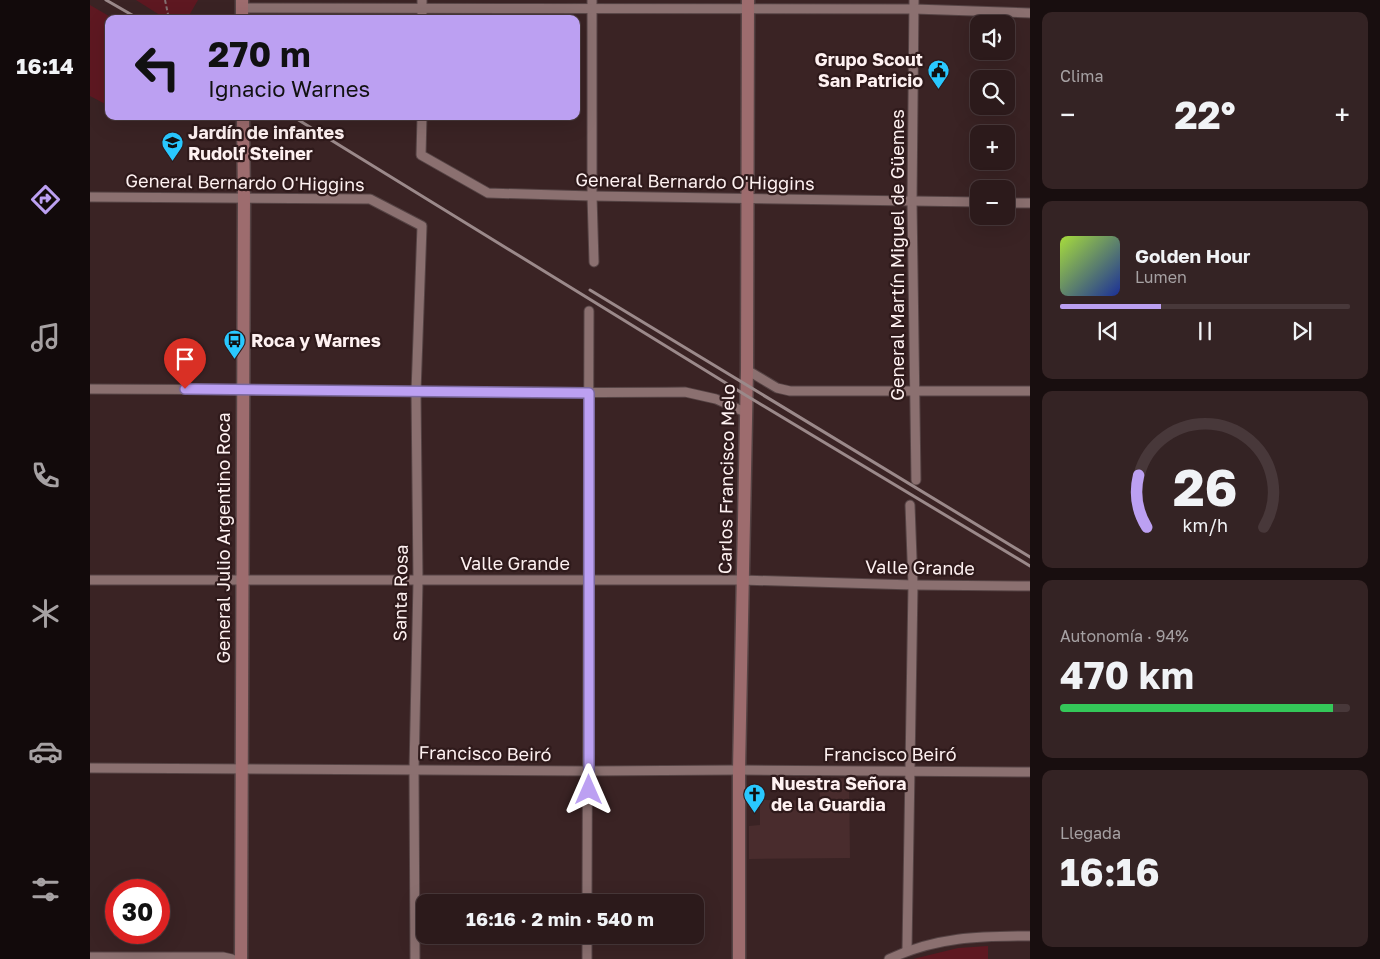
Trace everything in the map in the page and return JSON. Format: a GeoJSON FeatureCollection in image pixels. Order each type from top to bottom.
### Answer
{"type":"FeatureCollection","features":[{"type":"Feature","properties":{"kind":"street"},"geometry":{"type":"LineString","coordinates":[[242,9],[422,3],[914,4],[1030,13]]}},
{"type":"Feature","properties":{"kind":"street"},"geometry":{"type":"LineString","coordinates":[[592,4],[594,262]]}},
{"type":"Feature","properties":{"kind":"street","name":"Carlos Francisco Melo"},"geometry":{"type":"LineString","coordinates":[[739,959],[739,770],[747,370],[748,4]]}},
{"type":"Feature","properties":{"kind":"street","name":"General Martín Miguel de Güemes"},"geometry":{"type":"LineString","coordinates":[[914,4],[912,201],[916,480]]}},
{"type":"Feature","properties":{"kind":"street","name":"General Julio Argentino Roca"},"geometry":{"type":"LineString","coordinates":[[241,959],[243,120]]}},
{"type":"Feature","properties":{"kind":"street","name":"General Bernardo O'Higgins"},"geometry":{"type":"LineString","coordinates":[[422,120],[421,155],[488,193],[970,202]]}},
{"type":"Feature","properties":{"kind":"street","name":"General Bernardo O'Higgins"},"geometry":{"type":"LineString","coordinates":[[90,197],[370,199],[422,226]]}},
{"type":"Feature","properties":{"kind":"street"},"geometry":{"type":"LineString","coordinates":[[1015,203],[1030,203]]}},
{"type":"Feature","properties":{"kind":"street","name":"Santa Rosa"},"geometry":{"type":"LineString","coordinates":[[415,959],[414,770],[418,581],[416,392],[422,226]]}},
{"type":"Feature","properties":{"kind":"street"},"geometry":{"type":"LineString","coordinates":[[587,894],[589,311]]}},
{"type":"Feature","properties":{"kind":"street"},"geometry":{"type":"LineString","coordinates":[[747,370],[778,388],[790,391],[1030,391]]}},
{"type":"Feature","properties":{"kind":"street"},"geometry":{"type":"LineString","coordinates":[[90,389],[685,392],[716,399],[746,413]]}},
{"type":"Feature","properties":{"kind":"street"},"geometry":{"type":"LineString","coordinates":[[908,950],[912,585],[910,505]]}},
{"type":"Feature","properties":{"kind":"street","name":"Valle Grande"},"geometry":{"type":"LineString","coordinates":[[90,580],[242,578],[418,581],[742,580],[1030,586]]}},
{"type":"Feature","properties":{"kind":"street","name":"Francisco Beiró"},"geometry":{"type":"LineString","coordinates":[[90,768],[1030,772]]}},
{"type":"Feature","properties":{"kind":"street"},"geometry":{"type":"LineString","coordinates":[[889,959],[908,950],[958,938],[1030,936]]}},
{"type":"Feature","properties":{"kind":"street"},"geometry":{"type":"LineString","coordinates":[[587,944],[587,959]]}},
{"type":"Feature","properties":{"kind":"street"},"geometry":{"type":"LineString","coordinates":[[90,957],[223,957],[232,959]]}},
{"type":"Feature","properties":{"kind":"path"},"geometry":{"type":"LineString","coordinates":[[166,0],[168,15]]}},
{"type":"Feature","properties":{"kind":"shaded area"},"geometry":{"type":"Polygon","coordinates":[[[136,0],[198,0],[189,15],[160,15],[136,0]]]}},
{"type":"Feature","properties":{"kind":"shaded area"},"geometry":{"type":"Polygon","coordinates":[[[90,5],[107,15],[105,15],[105,104],[90,96],[90,5]]]}},
{"type":"Feature","properties":{"kind":"shaded area"},"geometry":{"type":"Polygon","coordinates":[[[849,778],[850,858],[749,859],[749,826],[760,825],[760,801],[820,801],[819,779],[849,778]]]}},
{"type":"Feature","properties":{"kind":"shaded area"},"geometry":{"type":"Polygon","coordinates":[[[988,946],[988,959],[913,959],[958,948],[988,946]]]}},
{"type":"Feature","properties":{"kind":"railway"},"geometry":{"type":"LineString","coordinates":[[106,0],[132,15]]}},
{"type":"Feature","properties":{"kind":"railway"},"geometry":{"type":"LineString","coordinates":[[298,120],[747,396],[1030,566]]}},
{"type":"Feature","properties":{"kind":"railway"},"geometry":{"type":"LineString","coordinates":[[590,290],[1030,557]]}},
{"type":"Feature","properties":{"kind":"place","name":"Grupo Scout San Patricio"},"geometry":{"type":"Point","coordinates":[939,89]}},
{"type":"Feature","properties":{"kind":"place","name":"Jardín de infantes Rudolf Steiner"},"geometry":{"type":"Point","coordinates":[172,162]}},
{"type":"Feature","properties":{"kind":"place","name":"Roca y Warnes"},"geometry":{"type":"Point","coordinates":[235,360]}},
{"type":"Feature","properties":{"kind":"place","name":"Nuestra Señora de la Guardia"},"geometry":{"type":"Point","coordinates":[755,813]}},
{"type":"Feature","properties":{"kind":"route"},"geometry":{"type":"LineString","coordinates":[[185,389],[589,393],[589,790]]}}]}
